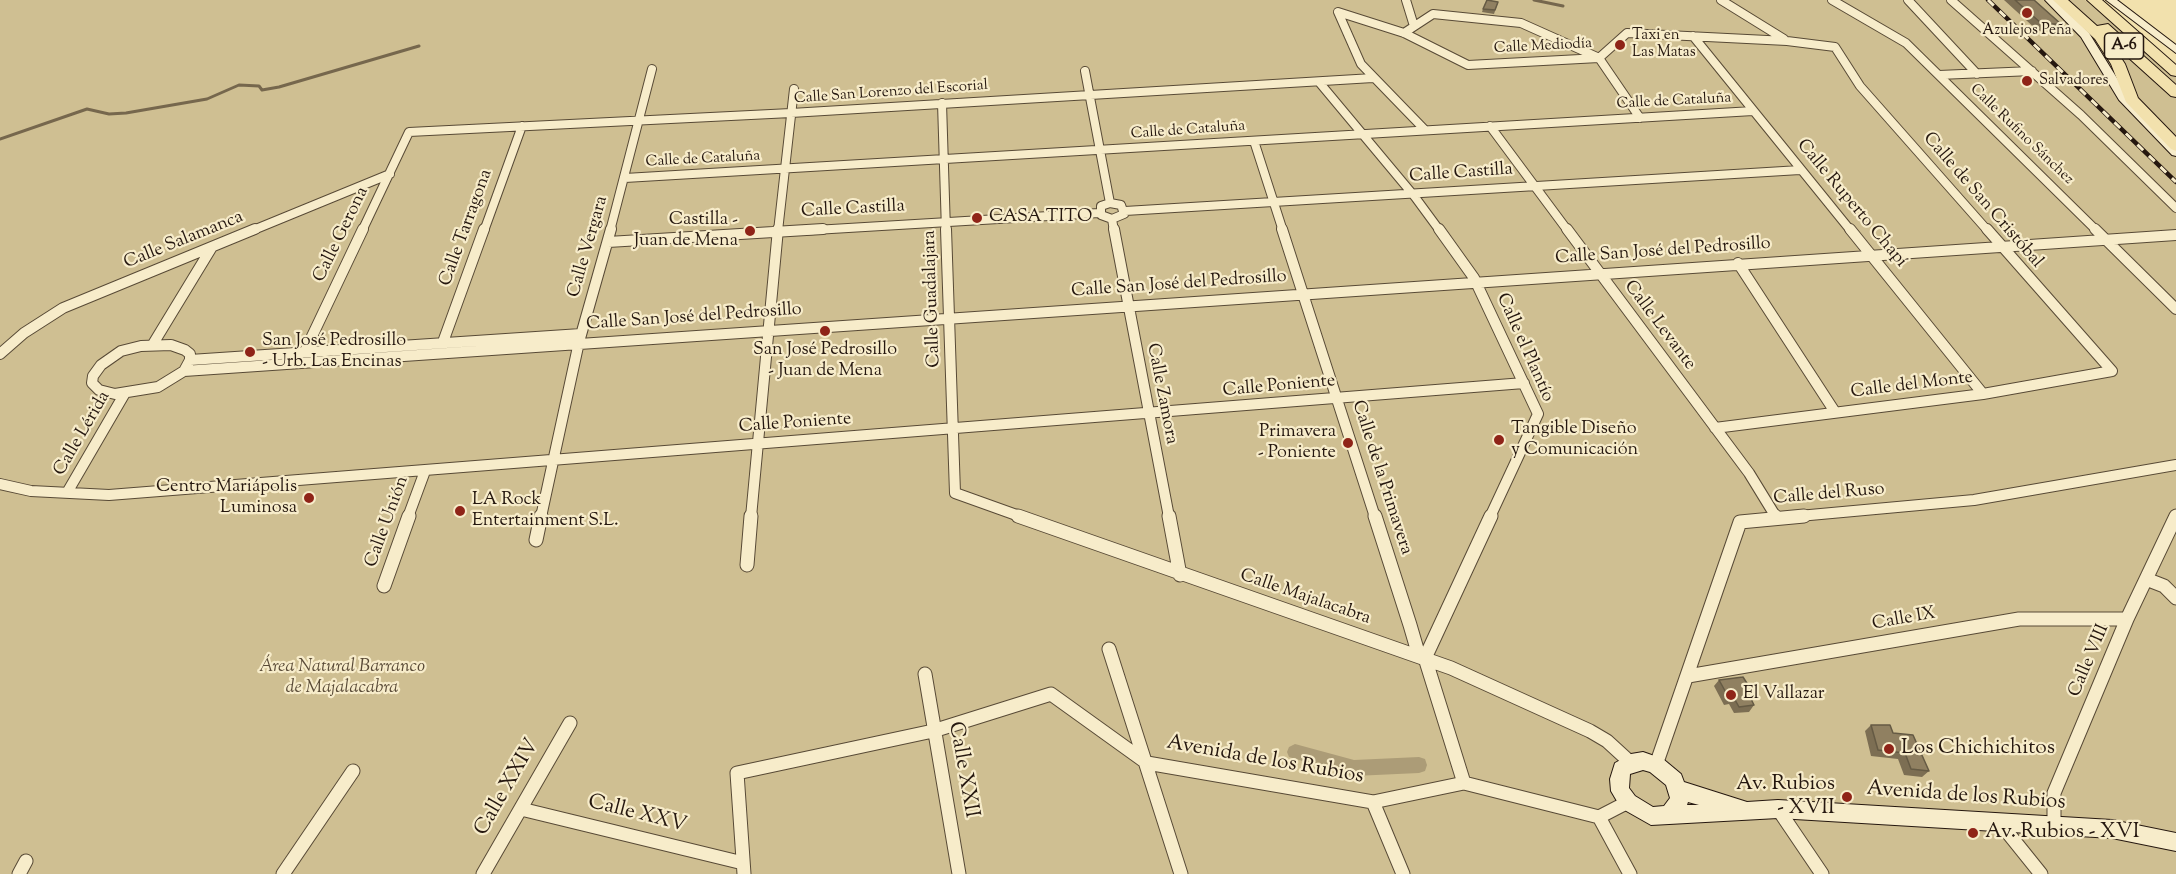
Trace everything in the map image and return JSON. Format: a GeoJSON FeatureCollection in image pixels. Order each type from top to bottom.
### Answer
{"type":"FeatureCollection","features":[{"type":"Feature","properties":{"kind":"highway"},"geometry":{"type":"LineString","coordinates":[[2060,0],[2100,36],[2118,64],[2131,99],[2176,146]]}},
{"type":"Feature","properties":{"kind":"highway","name":"A-6"},"geometry":{"type":"LineString","coordinates":[[2072,0],[2176,93]]}},
{"type":"Feature","properties":{"kind":"highway","name":"A-6"},"geometry":{"type":"LineString","coordinates":[[2094,0],[2176,72]]}},
{"type":"Feature","properties":{"kind":"street"},"geometry":{"type":"LineString","coordinates":[[1406,0],[1414,26]]}},
{"type":"Feature","properties":{"kind":"street"},"geometry":{"type":"LineString","coordinates":[[1721,0],[1787,41]]}},
{"type":"Feature","properties":{"kind":"street","name":"Calle Rufino Sánchez"},"geometry":{"type":"LineString","coordinates":[[1832,0],[1906,43],[2176,309]]}},
{"type":"Feature","properties":{"kind":"street"},"geometry":{"type":"LineString","coordinates":[[1908,0],[1977,74]]}},
{"type":"Feature","properties":{"kind":"street"},"geometry":{"type":"LineString","coordinates":[[1952,0],[2032,70],[2176,208]]}},
{"type":"Feature","properties":{"kind":"street"},"geometry":{"type":"LineString","coordinates":[[2050,0],[2085,35],[2122,98],[2176,152],[2174,157],[2176,162]]}},
{"type":"Feature","properties":{"kind":"street"},"geometry":{"type":"LineString","coordinates":[[2111,0],[2176,50]]}},
{"type":"Feature","properties":{"kind":"street","name":"Calle Mediodía"},"geometry":{"type":"LineString","coordinates":[[1373,78],[1361,64],[1338,12],[1404,33],[1468,64],[1599,58],[1627,33],[1787,41],[1835,47]]}},
{"type":"Feature","properties":{"kind":"street"},"geometry":{"type":"LineString","coordinates":[[1404,33],[1433,14],[1521,23],[1599,58],[1640,118]]}},
{"type":"Feature","properties":{"kind":"street","name":"Calle Ruperto Chapí"},"geometry":{"type":"LineString","coordinates":[[1693,36],[1983,394]]}},
{"type":"Feature","properties":{"kind":"street","name":"Calle de San Cristóbal"},"geometry":{"type":"LineString","coordinates":[[1835,47],[1860,86],[1999,246],[2112,371]]}},
{"type":"Feature","properties":{"kind":"street","name":"Calle Vergara"},"geometry":{"type":"LineString","coordinates":[[536,540],[580,338],[608,242],[652,69]]}},
{"type":"Feature","properties":{"kind":"street"},"geometry":{"type":"LineString","coordinates":[[1939,75],[2032,70]]}},
{"type":"Feature","properties":{"kind":"street"},"geometry":{"type":"LineString","coordinates":[[1085,71],[1110,203]]}},
{"type":"Feature","properties":{"kind":"street"},"geometry":{"type":"LineString","coordinates":[[1373,78],[1424,129]]}},
{"type":"Feature","properties":{"kind":"street","name":"Calle San Lorenzo del Escorial"},"geometry":{"type":"LineString","coordinates":[[409,132],[791,113],[1373,78]]}},
{"type":"Feature","properties":{"kind":"street","name":"Calle el Plantío"},"geometry":{"type":"LineString","coordinates":[[1319,82],[1413,194],[1475,280],[1538,414],[1421,657]]}},
{"type":"Feature","properties":{"kind":"street"},"geometry":{"type":"LineString","coordinates":[[747,565],[767,330],[794,88]]}},
{"type":"Feature","properties":{"kind":"street","name":"Calle Guadalajara"},"geometry":{"type":"LineString","coordinates":[[942,103],[955,494]]}},
{"type":"Feature","properties":{"kind":"street","name":"Calle de Cataluña"},"geometry":{"type":"LineString","coordinates":[[625,178],[1753,111]]}},
{"type":"Feature","properties":{"kind":"street","name":"Calle Tarragona"},"geometry":{"type":"LineString","coordinates":[[443,342],[522,126]]}},
{"type":"Feature","properties":{"kind":"street","name":"Calle Levante"},"geometry":{"type":"LineString","coordinates":[[1490,126],[1749,473],[1776,518]]}},
{"type":"Feature","properties":{"kind":"street","name":"Calle Gerona"},"geometry":{"type":"LineString","coordinates":[[305,351],[409,132]]}},
{"type":"Feature","properties":{"kind":"street","name":"Calle de la Primavera"},"geometry":{"type":"LineString","coordinates":[[1254,141],[1417,649],[1464,783]]}},
{"type":"Feature","properties":{"kind":"street","name":"Calle Castilla"},"geometry":{"type":"LineString","coordinates":[[1125,211],[1800,170]]}},
{"type":"Feature","properties":{"kind":"street","name":"Calle Salamanca"},"geometry":{"type":"LineString","coordinates":[[0,354],[24,333],[63,308],[390,174]]}},
{"type":"Feature","properties":{"kind":"street"},"geometry":{"type":"LineString","coordinates":[[1110,203],[1121,205],[1125,211],[1121,217],[1112,219],[1099,213],[1101,206],[1110,203]]}},
{"type":"Feature","properties":{"kind":"street","name":"Calle Castilla"},"geometry":{"type":"LineString","coordinates":[[608,242],[1099,213]]}},
{"type":"Feature","properties":{"kind":"street","name":"Calle Zamora"},"geometry":{"type":"LineString","coordinates":[[1112,219],[1180,575]]}},
{"type":"Feature","properties":{"kind":"street","name":"Calle San José del Pedrosillo"},"geometry":{"type":"LineString","coordinates":[[190,360],[443,342],[767,330],[1475,280],[2176,235]]}},
{"type":"Feature","properties":{"kind":"street"},"geometry":{"type":"LineString","coordinates":[[153,345],[212,247]]}},
{"type":"Feature","properties":{"kind":"street"},"geometry":{"type":"LineString","coordinates":[[1738,263],[1835,412]]}},
{"type":"Feature","properties":{"kind":"street","name":"Calle San José del Pedrosillo"},"geometry":{"type":"LineString","coordinates":[[184,371],[580,338]]}},
{"type":"Feature","properties":{"kind":"street"},"geometry":{"type":"LineString","coordinates":[[153,345],[179,347],[190,354],[190,360],[184,371],[158,387],[126,393],[105,392],[95,388],[92,382],[96,371],[106,360],[121,351],[153,345]]}},
{"type":"Feature","properties":{"kind":"street","name":"Calle del Monte"},"geometry":{"type":"LineString","coordinates":[[1715,428],[1983,394],[2112,371]]}},
{"type":"Feature","properties":{"kind":"street","name":"Calle Poniente"},"geometry":{"type":"LineString","coordinates":[[68,491],[109,495],[1524,383]]}},
{"type":"Feature","properties":{"kind":"street","name":"Calle Lérida"},"geometry":{"type":"LineString","coordinates":[[68,491],[126,393]]}},
{"type":"Feature","properties":{"kind":"street","name":"Calle del Ruso"},"geometry":{"type":"LineString","coordinates":[[1656,765],[1740,522],[1974,500],[2176,465]]}},
{"type":"Feature","properties":{"kind":"street","name":"Calle Unión"},"geometry":{"type":"LineString","coordinates":[[384,586],[425,471]]}},
{"type":"Feature","properties":{"kind":"street"},"geometry":{"type":"LineString","coordinates":[[0,484],[32,490],[68,491]]}},
{"type":"Feature","properties":{"kind":"street","name":"Calle Majalacabra"},"geometry":{"type":"LineString","coordinates":[[955,494],[1180,575],[1421,657],[1590,731],[1607,741],[1631,763]]}},
{"type":"Feature","properties":{"kind":"street","name":"Calle VIII"},"geometry":{"type":"LineString","coordinates":[[2054,825],[2054,793],[2127,619],[2176,516]]}},
{"type":"Feature","properties":{"kind":"street"},"geometry":{"type":"LineString","coordinates":[[2146,579],[2164,586],[2176,598]]}},
{"type":"Feature","properties":{"kind":"street","name":"Calle IX"},"geometry":{"type":"LineString","coordinates":[[1688,676],[2019,619],[2127,619]]}},
{"type":"Feature","properties":{"kind":"street"},"geometry":{"type":"LineString","coordinates":[[1109,649],[1148,763],[1181,874]]}},
{"type":"Feature","properties":{"kind":"street","name":"Calle XXII"},"geometry":{"type":"LineString","coordinates":[[925,674],[959,874]]}},
{"type":"Feature","properties":{"kind":"street","name":"Avenida de los Rubios"},"geometry":{"type":"LineString","coordinates":[[744,868],[737,773],[933,731],[1050,694],[1148,763],[1373,802],[1464,783],[1599,817]]}},
{"type":"Feature","properties":{"kind":"street","name":"Calle XXIV"},"geometry":{"type":"LineString","coordinates":[[483,874],[570,723]]}},
{"type":"Feature","properties":{"kind":"street"},"geometry":{"type":"LineString","coordinates":[[1630,874],[1599,817],[1628,802],[1620,790],[1618,779],[1622,769],[1631,763],[1642,761],[1656,765],[1674,780],[1679,790],[1677,807],[1663,816]]}},
{"type":"Feature","properties":{"kind":"street"},"geometry":{"type":"LineString","coordinates":[[283,874],[352,771]]}},
{"type":"Feature","properties":{"kind":"street","name":"Avenida de los Rubios"},"geometry":{"type":"LineString","coordinates":[[1679,790],[1751,810]]}},
{"type":"Feature","properties":{"kind":"street"},"geometry":{"type":"LineString","coordinates":[[1373,802],[1403,874]]}},
{"type":"Feature","properties":{"kind":"street","name":"Avenida de los Rubios"},"geometry":{"type":"LineString","coordinates":[[1628,802],[1638,811],[1651,816],[1778,809],[2112,829],[2176,842]]}},
{"type":"Feature","properties":{"kind":"street","name":"Calle XXV"},"geometry":{"type":"LineString","coordinates":[[521,808],[744,868]]}},
{"type":"Feature","properties":{"kind":"street"},"geometry":{"type":"LineString","coordinates":[[1778,809],[1821,874]]}},
{"type":"Feature","properties":{"kind":"street"},"geometry":{"type":"LineString","coordinates":[[2000,823],[2041,874]]}},
{"type":"Feature","properties":{"kind":"green space","name":"Área Natural Barranco de Majalacabra"},"geometry":{"type":"Polygon","coordinates":[[[0,0],[2085,0],[2176,76],[2176,874],[0,874],[0,0]]]}},
{"type":"Feature","properties":{"kind":"building"},"geometry":{"type":"Polygon","coordinates":[[[1487,0],[1498,2],[1495,10],[1483,9],[1487,0]]]}},
{"type":"Feature","properties":{"kind":"building"},"geometry":{"type":"Polygon","coordinates":[[[2015,0],[2034,0],[2061,24],[2042,24],[2015,0]]]}},
{"type":"Feature","properties":{"kind":"building"},"geometry":{"type":"Polygon","coordinates":[[[1743,677],[1755,696],[1750,697],[1754,705],[1739,707],[1734,698],[1729,698],[1719,680],[1743,677]]]}},
{"type":"Feature","properties":{"kind":"building"},"geometry":{"type":"Polygon","coordinates":[[[1871,725],[1890,725],[1893,733],[1913,735],[1929,771],[1911,769],[1905,753],[1878,750],[1871,725]]]}},
{"type":"Feature","properties":{"kind":"waterway"},"geometry":{"type":"LineString","coordinates":[[1534,0],[1563,6]]}},
{"type":"Feature","properties":{"kind":"waterway"},"geometry":{"type":"LineString","coordinates":[[0,139],[87,109],[109,114],[126,113],[207,99],[239,85],[259,86],[262,90],[279,87],[419,46]]}},
{"type":"Feature","properties":{"kind":"waterway"},"geometry":{"type":"LineString","coordinates":[[1295,752],[1354,768],[1419,765]]}},
{"type":"Feature","properties":{"kind":"railway"},"geometry":{"type":"LineString","coordinates":[[1988,0],[2176,182]]}},
{"type":"Feature","properties":{"kind":"place","name":"Azulejos Peña"},"geometry":{"type":"Point","coordinates":[2027,13]}},
{"type":"Feature","properties":{"kind":"place","name":"Taxi en Las Matas"},"geometry":{"type":"Point","coordinates":[1620,45]}},
{"type":"Feature","properties":{"kind":"place","name":"Salvadores"},"geometry":{"type":"Point","coordinates":[2027,81]}},
{"type":"Feature","properties":{"kind":"place","name":"CASA TITO"},"geometry":{"type":"Point","coordinates":[977,218]}},
{"type":"Feature","properties":{"kind":"place","name":"Castilla - Juan de Mena"},"geometry":{"type":"Point","coordinates":[750,231]}},
{"type":"Feature","properties":{"kind":"place","name":"San José Pedrosillo - Juan de Mena"},"geometry":{"type":"Point","coordinates":[825,331]}},
{"type":"Feature","properties":{"kind":"place","name":"San José Pedrosillo - Urb. Las Encinas"},"geometry":{"type":"Point","coordinates":[250,352]}},
{"type":"Feature","properties":{"kind":"place","name":"Tangible Diseño y Comunicación"},"geometry":{"type":"Point","coordinates":[1499,440]}},
{"type":"Feature","properties":{"kind":"place","name":"Primavera - Poniente"},"geometry":{"type":"Point","coordinates":[1348,443]}},
{"type":"Feature","properties":{"kind":"place","name":"Centro Mariápolis Luminosa"},"geometry":{"type":"Point","coordinates":[309,498]}},
{"type":"Feature","properties":{"kind":"place","name":"LA Rock Entertainment S.L."},"geometry":{"type":"Point","coordinates":[460,511]}},
{"type":"Feature","properties":{"kind":"place","name":"El Vallazar"},"geometry":{"type":"Point","coordinates":[1731,695]}},
{"type":"Feature","properties":{"kind":"place","name":"Los Chichichitos"},"geometry":{"type":"Point","coordinates":[1889,749]}},
{"type":"Feature","properties":{"kind":"place","name":"Av. Rubios - XVII"},"geometry":{"type":"Point","coordinates":[1847,797]}},
{"type":"Feature","properties":{"kind":"place","name":"Av. Rubios - XVI"},"geometry":{"type":"Point","coordinates":[1973,833]}}]}
